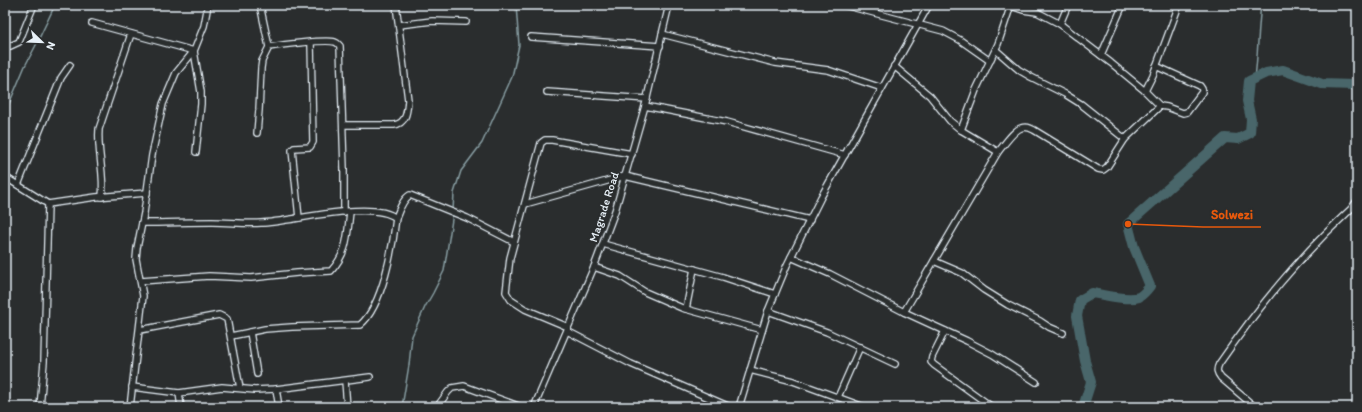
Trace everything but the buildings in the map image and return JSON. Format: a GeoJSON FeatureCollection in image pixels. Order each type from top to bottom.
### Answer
{"type":"FeatureCollection","features":[{"type":"Feature","properties":{"kind":"street"},"geometry":{"type":"LineString","coordinates":[[5,45],[8,46],[19,42],[34,5]]}},
{"type":"Feature","properties":{"kind":"street"},"geometry":{"type":"LineString","coordinates":[[130,407],[143,296],[136,260],[137,248],[152,155],[163,104],[176,73],[194,51],[204,26],[208,5]]}},
{"type":"Feature","properties":{"kind":"street"},"geometry":{"type":"LineString","coordinates":[[257,133],[261,68],[262,61],[269,46],[260,5]]}},
{"type":"Feature","properties":{"kind":"street"},"geometry":{"type":"LineString","coordinates":[[343,125],[394,125],[400,124],[404,120],[408,100],[396,5]]}},
{"type":"Feature","properties":{"kind":"street","name":"Magrade Road"},"geometry":{"type":"LineString","coordinates":[[534,407],[594,267],[626,176],[646,106],[669,5]]}},
{"type":"Feature","properties":{"kind":"street"},"geometry":{"type":"LineString","coordinates":[[844,5],[869,8],[951,35],[990,61]]}},
{"type":"Feature","properties":{"kind":"street"},"geometry":{"type":"LineString","coordinates":[[739,407],[768,311],[791,256],[845,155],[929,5]]}},
{"type":"Feature","properties":{"kind":"street"},"geometry":{"type":"LineString","coordinates":[[961,130],[976,90],[996,50],[1010,5],[1024,10],[1037,12],[1060,24],[1145,91],[1160,106],[1183,113],[1187,112],[1202,92],[1200,86],[1156,66]]}},
{"type":"Feature","properties":{"kind":"street"},"geometry":{"type":"LineString","coordinates":[[1060,24],[1068,5]]}},
{"type":"Feature","properties":{"kind":"street"},"geometry":{"type":"LineString","coordinates":[[1101,55],[1123,5]]}},
{"type":"Feature","properties":{"kind":"street"},"geometry":{"type":"LineString","coordinates":[[1145,91],[1179,5]]}},
{"type":"Feature","properties":{"kind":"street"},"geometry":{"type":"LineString","coordinates":[[399,25],[432,21],[466,22]]}},
{"type":"Feature","properties":{"kind":"street"},"geometry":{"type":"LineString","coordinates":[[92,23],[194,51]]}},
{"type":"Feature","properties":{"kind":"street"},"geometry":{"type":"LineString","coordinates":[[102,197],[104,178],[98,138],[99,129],[131,34]]}},
{"type":"Feature","properties":{"kind":"street"},"geometry":{"type":"LineString","coordinates":[[662,34],[775,63],[828,70],[882,88]]}},
{"type":"Feature","properties":{"kind":"street"},"geometry":{"type":"LineString","coordinates":[[531,37],[660,46]]}},
{"type":"Feature","properties":{"kind":"street"},"geometry":{"type":"LineString","coordinates":[[141,281],[209,276],[251,278],[297,273],[331,272],[339,263],[344,252],[347,212],[340,46],[333,42],[269,46]]}},
{"type":"Feature","properties":{"kind":"street"},"geometry":{"type":"LineString","coordinates":[[299,218],[292,150],[294,148],[310,147],[313,142],[311,43]]}},
{"type":"Feature","properties":{"kind":"street"},"geometry":{"type":"LineString","coordinates":[[996,50],[1020,70],[1081,104],[1124,139]]}},
{"type":"Feature","properties":{"kind":"street"},"geometry":{"type":"LineString","coordinates":[[194,51],[201,92],[196,152]]}},
{"type":"Feature","properties":{"kind":"street"},"geometry":{"type":"LineString","coordinates":[[18,185],[61,78],[70,65]]}},
{"type":"Feature","properties":{"kind":"street"},"geometry":{"type":"LineString","coordinates":[[894,66],[930,96],[950,121],[961,130],[998,152]]}},
{"type":"Feature","properties":{"kind":"street"},"geometry":{"type":"LineString","coordinates":[[547,92],[647,99]]}},
{"type":"Feature","properties":{"kind":"street"},"geometry":{"type":"LineString","coordinates":[[646,106],[727,122],[845,155]]}},
{"type":"Feature","properties":{"kind":"street"},"geometry":{"type":"LineString","coordinates":[[904,312],[998,152],[1015,132],[1021,128],[1027,127],[1034,130],[1098,169],[1103,170],[1124,139],[1160,106]]}},
{"type":"Feature","properties":{"kind":"street"},"geometry":{"type":"LineString","coordinates":[[632,154],[563,141],[543,141],[510,258],[506,288],[508,296],[515,303],[525,309],[567,329],[624,361],[730,407]]}},
{"type":"Feature","properties":{"kind":"street"},"geometry":{"type":"LineString","coordinates":[[526,204],[626,176],[810,220]]}},
{"type":"Feature","properties":{"kind":"street"},"geometry":{"type":"LineString","coordinates":[[5,177],[48,204],[147,193]]}},
{"type":"Feature","properties":{"kind":"street"},"geometry":{"type":"LineString","coordinates":[[231,336],[265,329],[292,326],[360,325],[364,322],[376,302],[384,280],[392,250],[396,218],[404,200],[410,195],[467,218],[514,242]]}},
{"type":"Feature","properties":{"kind":"street"},"geometry":{"type":"LineString","coordinates":[[1255,407],[1221,378],[1216,369],[1218,364],[1247,322],[1272,291],[1302,257],[1351,209],[1357,201]]}},
{"type":"Feature","properties":{"kind":"street"},"geometry":{"type":"LineString","coordinates":[[40,407],[44,362],[48,204]]}},
{"type":"Feature","properties":{"kind":"street"},"geometry":{"type":"LineString","coordinates":[[142,223],[262,223],[367,210],[392,214],[396,218]]}},
{"type":"Feature","properties":{"kind":"street"},"geometry":{"type":"LineString","coordinates":[[603,244],[723,277],[774,294]]}},
{"type":"Feature","properties":{"kind":"street"},"geometry":{"type":"LineString","coordinates":[[791,256],[992,354],[1036,382]]}},
{"type":"Feature","properties":{"kind":"street"},"geometry":{"type":"LineString","coordinates":[[934,261],[962,273],[984,290],[1008,305],[1040,321],[1049,328],[1063,333]]}},
{"type":"Feature","properties":{"kind":"street"},"geometry":{"type":"LineString","coordinates":[[594,267],[620,276],[651,295],[686,309],[762,330]]}},
{"type":"Feature","properties":{"kind":"street"},"geometry":{"type":"LineString","coordinates":[[686,309],[694,269]]}},
{"type":"Feature","properties":{"kind":"street"},"geometry":{"type":"LineString","coordinates":[[768,311],[827,332],[895,364]]}},
{"type":"Feature","properties":{"kind":"street"},"geometry":{"type":"LineString","coordinates":[[140,330],[219,314],[227,319],[240,388]]}},
{"type":"Feature","properties":{"kind":"street"},"geometry":{"type":"LineString","coordinates":[[945,331],[932,357],[932,362],[992,407]]}},
{"type":"Feature","properties":{"kind":"street"},"geometry":{"type":"LineString","coordinates":[[250,332],[257,374]]}},
{"type":"Feature","properties":{"kind":"street"},"geometry":{"type":"LineString","coordinates":[[838,398],[860,347]]}},
{"type":"Feature","properties":{"kind":"street"},"geometry":{"type":"LineString","coordinates":[[750,370],[793,381],[838,398],[848,404],[864,407]]}},
{"type":"Feature","properties":{"kind":"street"},"geometry":{"type":"LineString","coordinates":[[132,387],[179,392],[222,386],[255,390],[276,390],[370,377]]}},
{"type":"Feature","properties":{"kind":"street"},"geometry":{"type":"LineString","coordinates":[[345,381],[347,407]]}},
{"type":"Feature","properties":{"kind":"street"},"geometry":{"type":"LineString","coordinates":[[437,406],[452,388],[464,386],[521,407]]}},
{"type":"Feature","properties":{"kind":"street"},"geometry":{"type":"LineString","coordinates":[[276,390],[279,407]]}},
{"type":"Feature","properties":{"kind":"street"},"geometry":{"type":"LineString","coordinates":[[179,392],[181,407]]}},
{"type":"Feature","properties":{"kind":"waterway"},"geometry":{"type":"LineString","coordinates":[[5,109],[9,104],[25,66],[55,5]]}},
{"type":"Feature","properties":{"kind":"waterway"},"geometry":{"type":"LineString","coordinates":[[453,210],[454,193],[461,171],[482,143],[512,77],[519,45],[516,5]]}},
{"type":"Feature","properties":{"kind":"waterway"},"geometry":{"type":"LineString","coordinates":[[1255,78],[1261,5]]}},
{"type":"Feature","properties":{"kind":"waterway"},"geometry":{"type":"LineString","coordinates":[[1083,407],[1091,382],[1085,361],[1077,316],[1080,300],[1092,293],[1134,298],[1141,296],[1150,286],[1134,247],[1128,224],[1225,138],[1238,139],[1250,133],[1251,119],[1247,101],[1249,81],[1266,73],[1283,70],[1322,84],[1354,85],[1357,88]]}},
{"type":"Feature","properties":{"kind":"waterway"},"geometry":{"type":"LineString","coordinates":[[402,407],[412,336],[444,271],[453,213]]}},
{"type":"Feature","properties":{"kind":"place","name":"Solwezi"},"geometry":{"type":"Point","coordinates":[1128,224]}}]}
